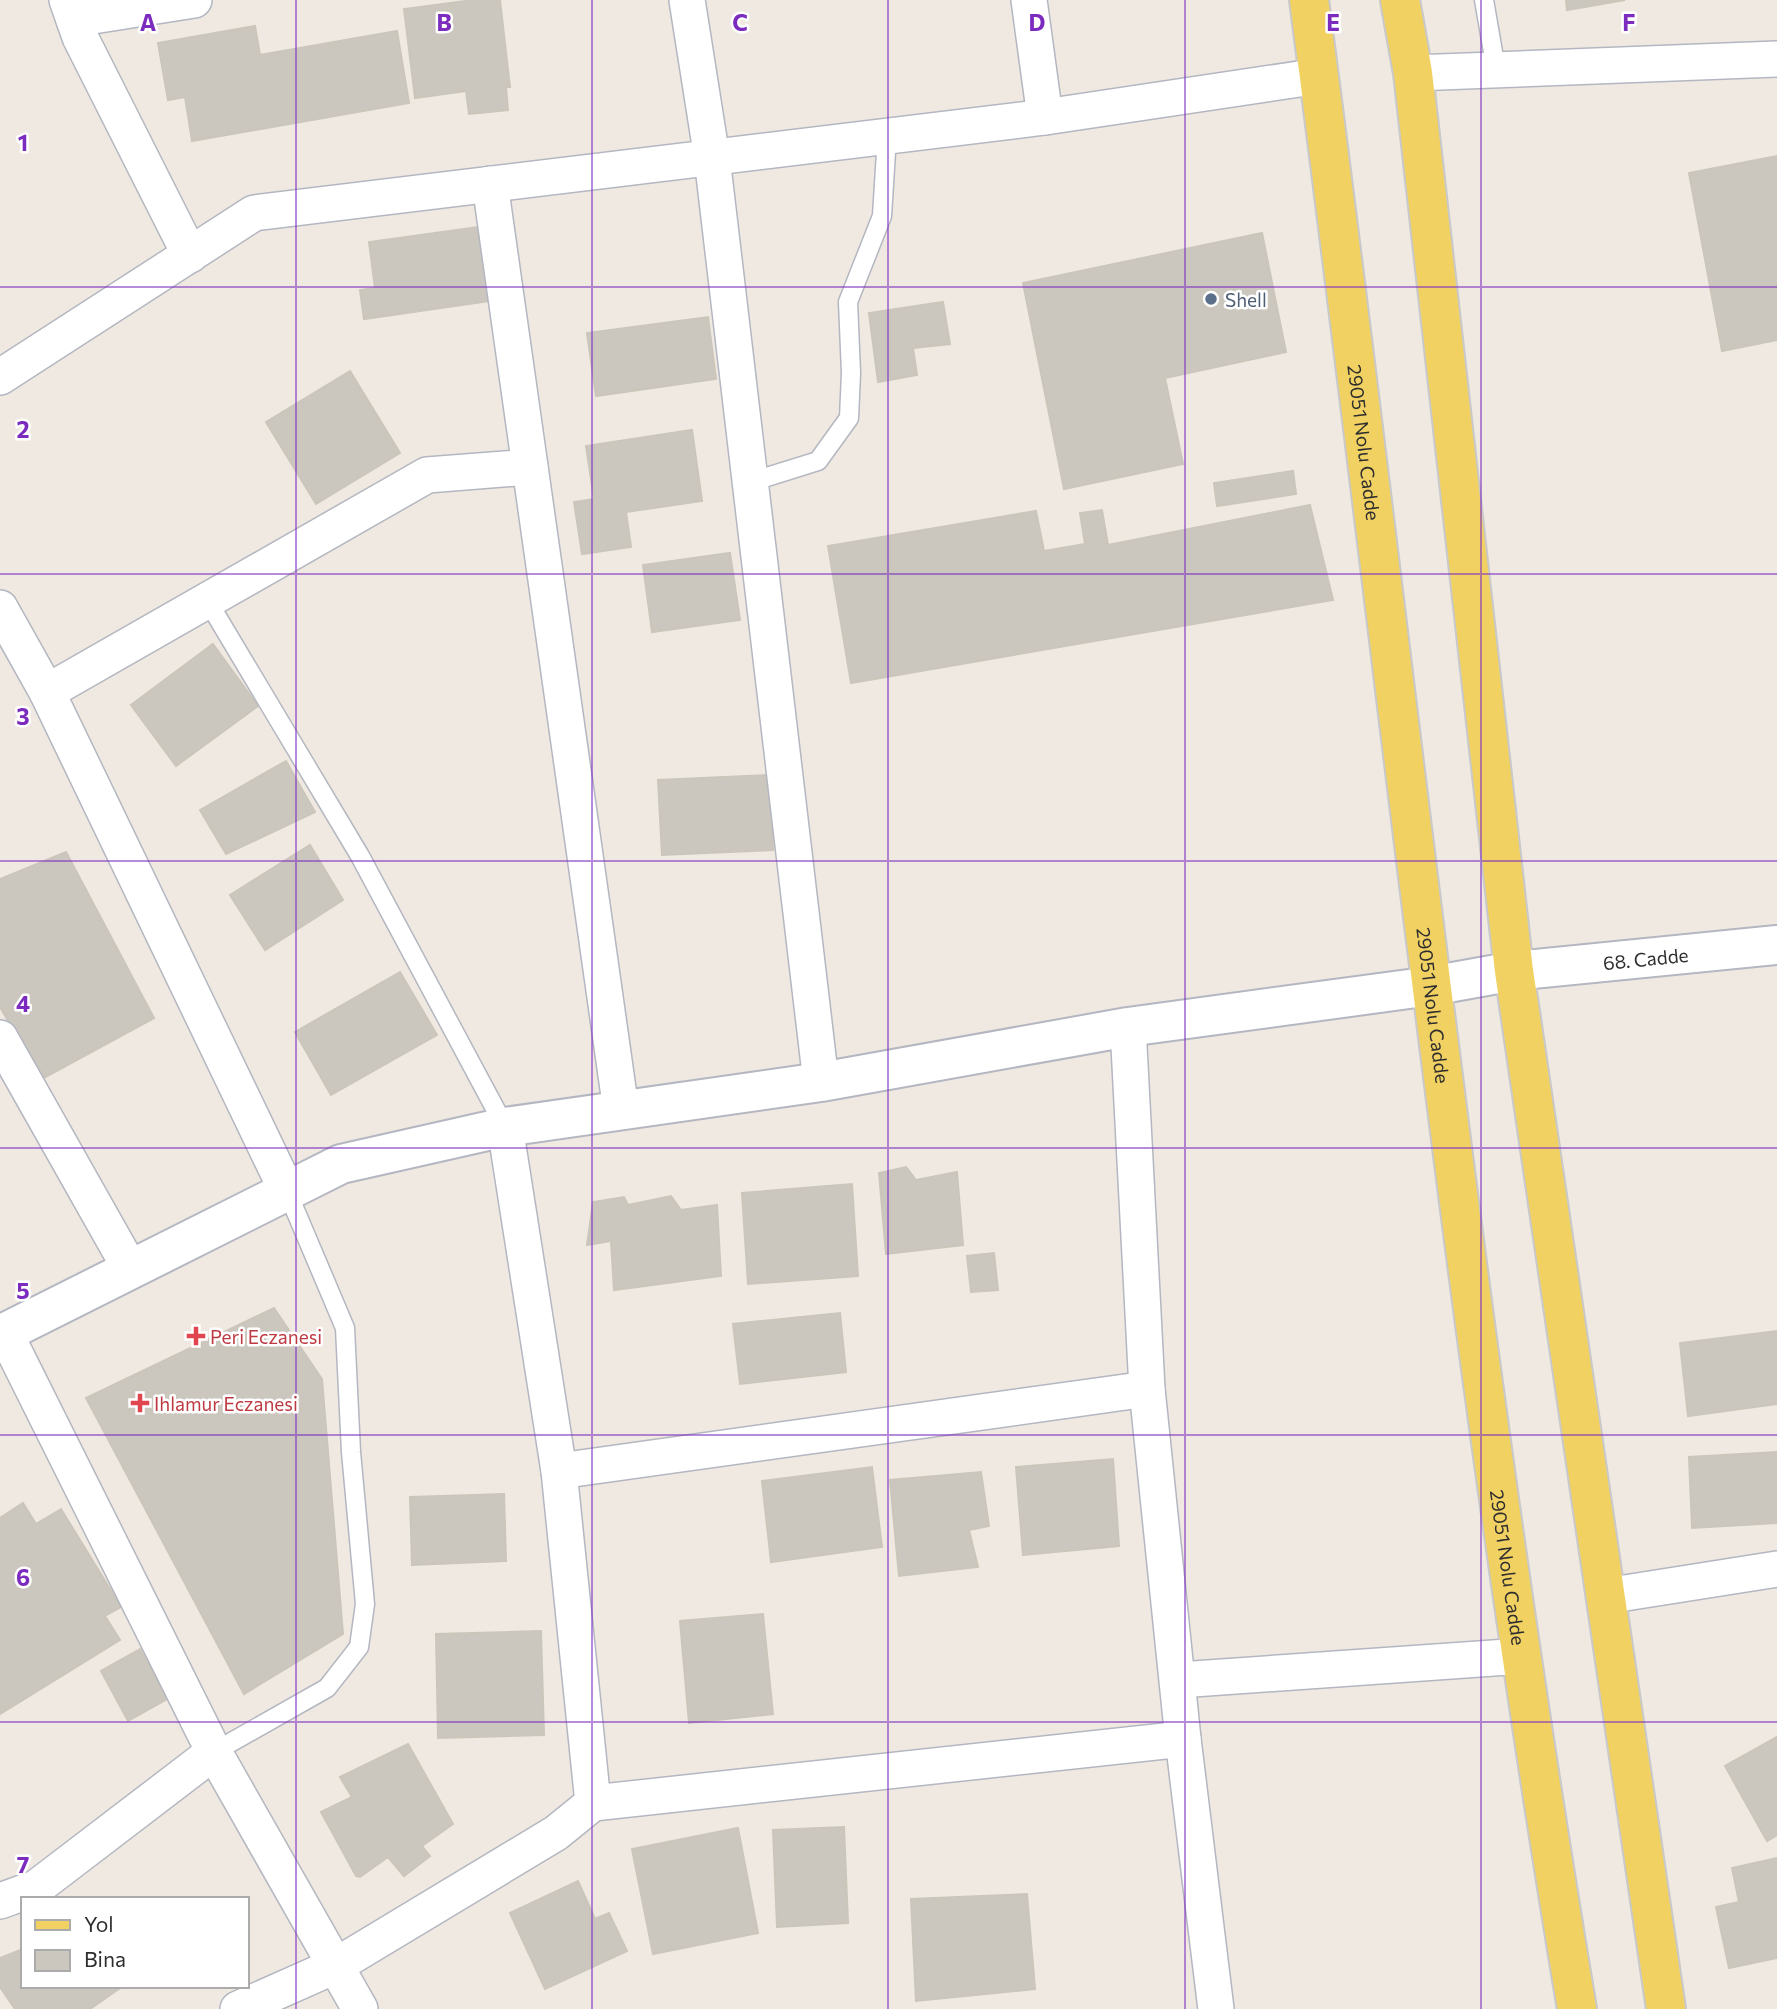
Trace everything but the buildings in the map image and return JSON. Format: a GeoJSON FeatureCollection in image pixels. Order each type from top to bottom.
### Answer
{"type":"FeatureCollection","features":[{"type":"Feature","properties":{"kind":"main road","name":"29051 Nolu Cadde"},"geometry":{"type":"LineString","coordinates":[[1309,0],[1486,1410],[1577,2009]]}},
{"type":"Feature","properties":{"kind":"main road"},"geometry":{"type":"LineString","coordinates":[[1400,0],[1413,73],[1514,971],[1666,2009]]}},
{"type":"Feature","properties":{"kind":"street"},"geometry":{"type":"LineString","coordinates":[[190,255],[80,37],[70,10],[194,0]]}},
{"type":"Feature","properties":{"kind":"street"},"geometry":{"type":"LineString","coordinates":[[687,0],[712,158],[821,1082]]}},
{"type":"Feature","properties":{"kind":"street"},"geometry":{"type":"LineString","coordinates":[[1029,0],[1045,117]]}},
{"type":"Feature","properties":{"kind":"street"},"geometry":{"type":"LineString","coordinates":[[1413,73],[1777,59]]}},
{"type":"Feature","properties":{"kind":"street"},"geometry":{"type":"LineString","coordinates":[[0,377],[254,213],[1045,117],[1319,76]]}},
{"type":"Feature","properties":{"kind":"street"},"geometry":{"type":"LineString","coordinates":[[490,184],[621,1110]]}},
{"type":"Feature","properties":{"kind":"street"},"geometry":{"type":"LineString","coordinates":[[47,692],[427,475],[530,467]]}},
{"type":"Feature","properties":{"kind":"street"},"geometry":{"type":"LineString","coordinates":[[0,608],[47,692],[287,1191]]}},
{"type":"Feature","properties":{"kind":"street","name":"68. Cadde"},"geometry":{"type":"LineString","coordinates":[[3,1334],[341,1164],[505,1127],[821,1082],[1128,1027],[1431,986],[1514,971],[1777,945]]}},
{"type":"Feature","properties":{"kind":"street"},"geometry":{"type":"LineString","coordinates":[[1128,1027],[1147,1389],[1183,1739],[1216,2009]]}},
{"type":"Feature","properties":{"kind":"street"},"geometry":{"type":"LineString","coordinates":[[0,1038],[131,1269]]}},
{"type":"Feature","properties":{"kind":"street"},"geometry":{"type":"LineString","coordinates":[[505,1127],[559,1471],[593,1803]]}},
{"type":"Feature","properties":{"kind":"street"},"geometry":{"type":"LineString","coordinates":[[3,1334],[214,1752],[360,2009]]}},
{"type":"Feature","properties":{"kind":"street"},"geometry":{"type":"LineString","coordinates":[[559,1471],[1147,1389]]}},
{"type":"Feature","properties":{"kind":"street"},"geometry":{"type":"LineString","coordinates":[[1606,1596],[1777,1569]]}},
{"type":"Feature","properties":{"kind":"street"},"geometry":{"type":"LineString","coordinates":[[1179,1680],[1522,1656]]}},
{"type":"Feature","properties":{"kind":"street"},"geometry":{"type":"LineString","coordinates":[[238,2009],[337,1965],[556,1833],[593,1803],[1183,1739]]}},
{"type":"Feature","properties":{"kind":"street"},"geometry":{"type":"LineString","coordinates":[[0,1901],[36,1888],[214,1752]]}},
{"type":"Feature","properties":{"kind":"lane"},"geometry":{"type":"LineString","coordinates":[[1484,0],[1496,69]]}},
{"type":"Feature","properties":{"kind":"lane"},"geometry":{"type":"LineString","coordinates":[[751,482],[818,461],[849,418],[851,373],[848,302],[882,216],[887,136]]}},
{"type":"Feature","properties":{"kind":"lane"},"geometry":{"type":"LineString","coordinates":[[207,600],[360,856],[505,1127]]}},
{"type":"Feature","properties":{"kind":"lane"},"geometry":{"type":"LineString","coordinates":[[214,1752],[327,1688],[359,1647],[365,1604],[351,1452],[345,1328],[287,1191]]}},
{"type":"Feature","properties":{"kind":"place","name":"Shell"},"geometry":{"type":"Point","coordinates":[1211,299]}},
{"type":"Feature","properties":{"kind":"place","name":"Peri Eczanesi"},"geometry":{"type":"Point","coordinates":[196,1336]}},
{"type":"Feature","properties":{"kind":"place","name":"Ihlamur Eczanesi"},"geometry":{"type":"Point","coordinates":[140,1403]}}]}
